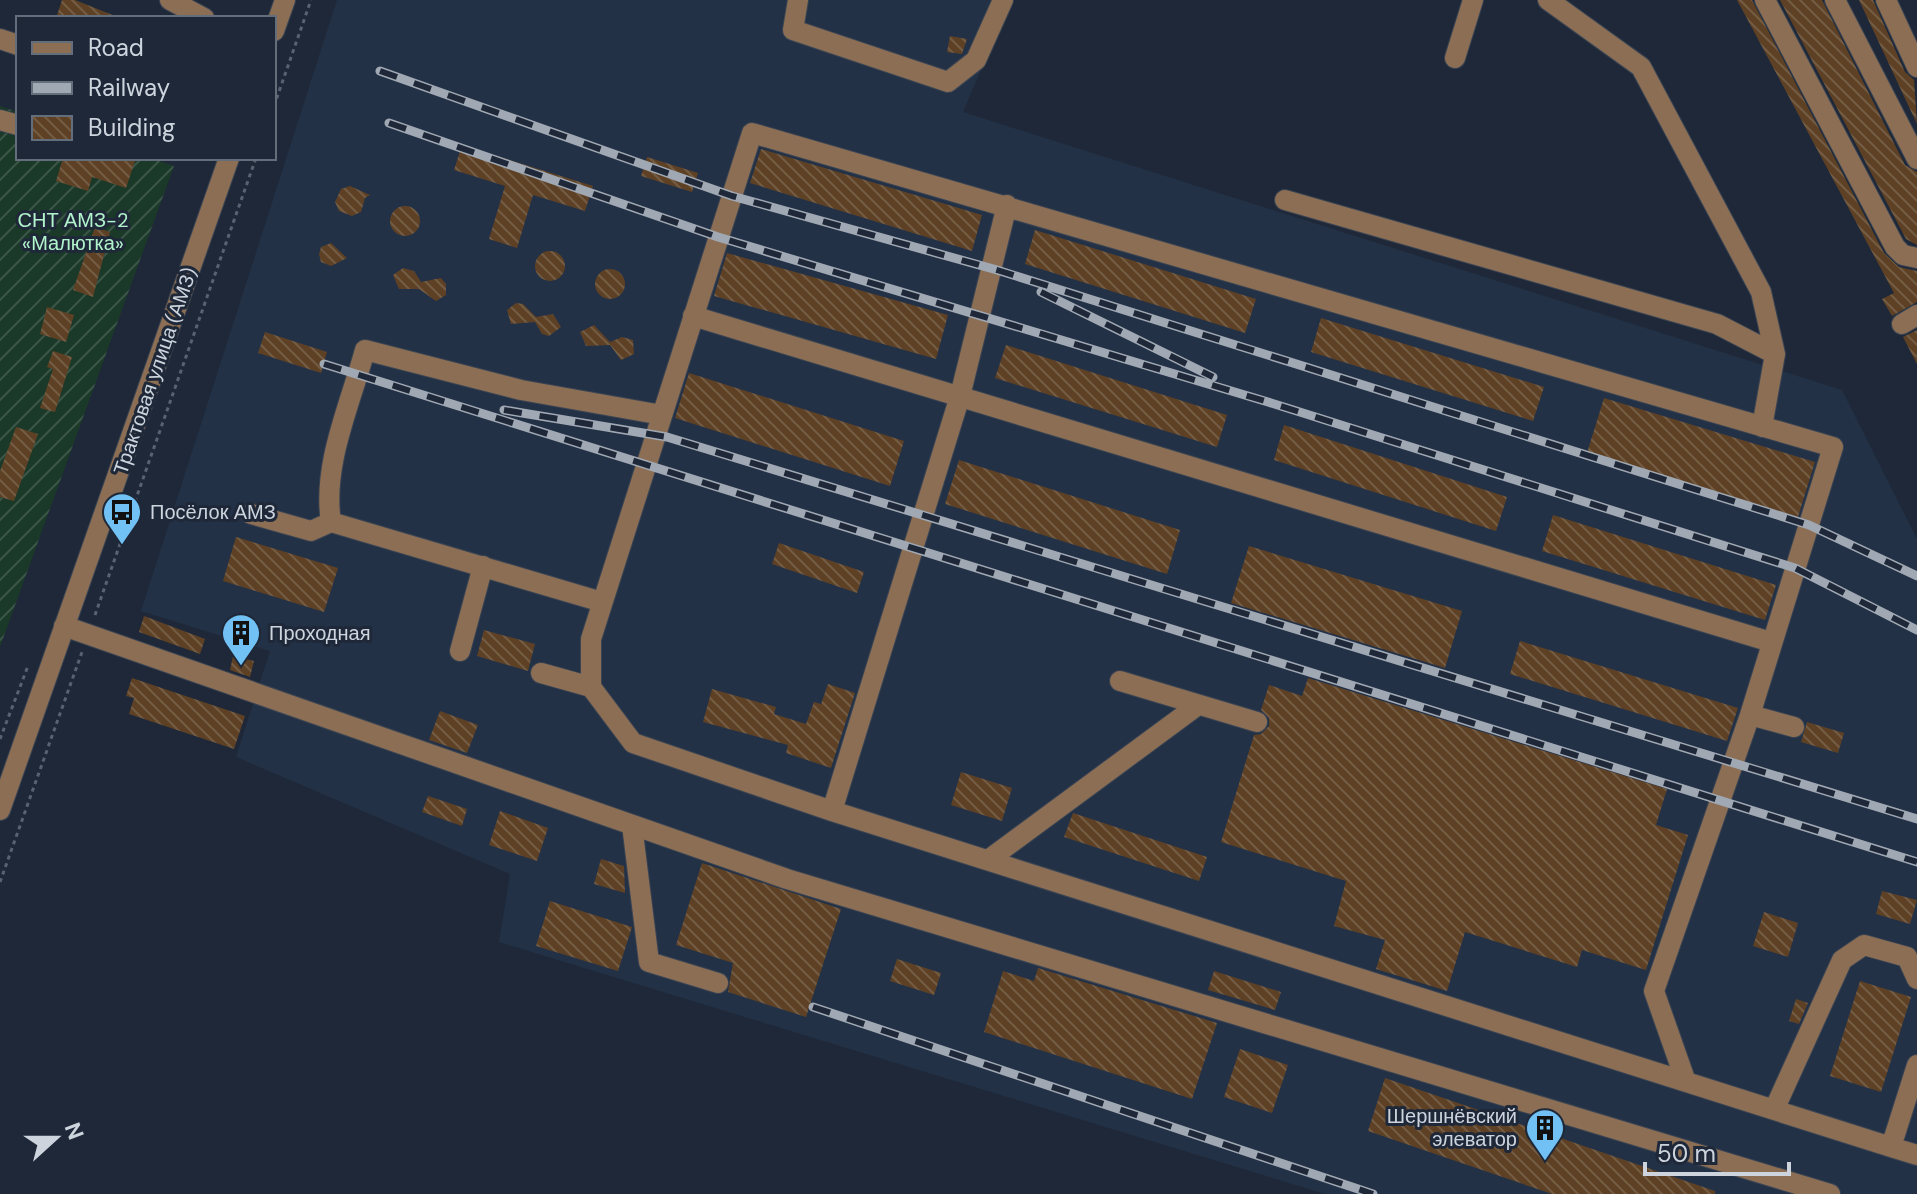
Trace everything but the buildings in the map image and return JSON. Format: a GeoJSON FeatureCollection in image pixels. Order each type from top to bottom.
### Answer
{"type":"FeatureCollection","features":[{"type":"Feature","properties":{"kind":"street"},"geometry":{"type":"LineString","coordinates":[[170,0],[200,16]]}},
{"type":"Feature","properties":{"kind":"street"},"geometry":{"type":"LineString","coordinates":[[276,25],[285,0]]}},
{"type":"Feature","properties":{"kind":"street"},"geometry":{"type":"LineString","coordinates":[[798,0],[793,30],[948,82],[976,60],[1003,0]]}},
{"type":"Feature","properties":{"kind":"street"},"geometry":{"type":"LineString","coordinates":[[1455,58],[1473,0]]}},
{"type":"Feature","properties":{"kind":"street"},"geometry":{"type":"LineString","coordinates":[[1548,0],[1641,67],[1761,292],[1775,354],[1762,427]]}},
{"type":"Feature","properties":{"kind":"street"},"geometry":{"type":"LineString","coordinates":[[1765,0],[1895,247],[1903,255],[1917,258]]}},
{"type":"Feature","properties":{"kind":"street"},"geometry":{"type":"LineString","coordinates":[[1835,0],[1917,159]]}},
{"type":"Feature","properties":{"kind":"street"},"geometry":{"type":"LineString","coordinates":[[1886,0],[1917,67]]}},
{"type":"Feature","properties":{"kind":"street"},"geometry":{"type":"LineString","coordinates":[[1686,1082],[1654,991],[1750,715],[1833,447],[752,133],[591,639],[591,687],[633,743],[832,811],[988,860],[1774,1110],[1917,1155]]}},
{"type":"Feature","properties":{"kind":"street","name":"Трактовая улица (АМЗ)"},"geometry":{"type":"LineString","coordinates":[[0,810],[228,160]]}},
{"type":"Feature","properties":{"kind":"street"},"geometry":{"type":"LineString","coordinates":[[1285,200],[1717,324],[1775,354]]}},
{"type":"Feature","properties":{"kind":"street"},"geometry":{"type":"LineString","coordinates":[[832,811],[960,396],[1007,205]]}},
{"type":"Feature","properties":{"kind":"street"},"geometry":{"type":"LineString","coordinates":[[693,316],[1771,642]]}},
{"type":"Feature","properties":{"kind":"street"},"geometry":{"type":"LineString","coordinates":[[331,522],[327,498],[336,451],[365,350],[521,390],[662,415]]}},
{"type":"Feature","properties":{"kind":"street"},"geometry":{"type":"LineString","coordinates":[[251,514],[311,531],[331,522],[602,602]]}},
{"type":"Feature","properties":{"kind":"street"},"geometry":{"type":"LineString","coordinates":[[460,651],[483,566]]}},
{"type":"Feature","properties":{"kind":"street"},"geometry":{"type":"LineString","coordinates":[[64,626],[787,879],[1830,1194]]}},
{"type":"Feature","properties":{"kind":"street"},"geometry":{"type":"LineString","coordinates":[[541,673],[591,687]]}},
{"type":"Feature","properties":{"kind":"street"},"geometry":{"type":"LineString","coordinates":[[1120,681],[1257,722]]}},
{"type":"Feature","properties":{"kind":"street"},"geometry":{"type":"LineString","coordinates":[[988,860],[1198,705]]}},
{"type":"Feature","properties":{"kind":"street"},"geometry":{"type":"LineString","coordinates":[[1750,715],[1794,727]]}},
{"type":"Feature","properties":{"kind":"street"},"geometry":{"type":"LineString","coordinates":[[632,825],[649,962],[718,983]]}},
{"type":"Feature","properties":{"kind":"street"},"geometry":{"type":"LineString","coordinates":[[1774,1110],[1842,960],[1864,945],[1907,957],[1917,979]]}},
{"type":"Feature","properties":{"kind":"street"},"geometry":{"type":"LineString","coordinates":[[1891,1147],[1917,1065]]}},
{"type":"Feature","properties":{"kind":"path"},"geometry":{"type":"LineString","coordinates":[[276,100],[311,0]]}},
{"type":"Feature","properties":{"kind":"path"},"geometry":{"type":"LineString","coordinates":[[0,882],[255,160]]}},
{"type":"Feature","properties":{"kind":"shaded area"},"geometry":{"type":"Polygon","coordinates":[[[337,0],[1011,0],[963,112],[1842,390],[1917,539],[1917,1194],[1325,1194],[499,942],[510,874],[236,757],[270,651],[141,611],[337,0]]]}},
{"type":"Feature","properties":{"kind":"green space","name":"СНТ АМЗ-2 «Малютка»"},"geometry":{"type":"Polygon","coordinates":[[[0,106],[16,111],[16,160],[157,160],[174,166],[0,647],[0,106]]]}},
{"type":"Feature","properties":{"kind":"railway"},"geometry":{"type":"LineString","coordinates":[[380,71],[732,196],[997,270],[1809,525],[1917,576]]}},
{"type":"Feature","properties":{"kind":"railway"},"geometry":{"type":"LineString","coordinates":[[389,123],[718,237],[1268,402],[1795,568],[1917,630]]}},
{"type":"Feature","properties":{"kind":"railway"},"geometry":{"type":"LineString","coordinates":[[1041,292],[1213,377]]}},
{"type":"Feature","properties":{"kind":"railway"},"geometry":{"type":"LineString","coordinates":[[324,364],[1917,862]]}},
{"type":"Feature","properties":{"kind":"railway"},"geometry":{"type":"LineString","coordinates":[[504,410],[667,437],[1917,819]]}},
{"type":"Feature","properties":{"kind":"railway"},"geometry":{"type":"LineString","coordinates":[[813,1007],[1373,1194]]}},
{"type":"Feature","properties":{"kind":"place","name":"Посёлок АМЗ"},"geometry":{"type":"Point","coordinates":[122,546]}},
{"type":"Feature","properties":{"kind":"place","name":"Проходная"},"geometry":{"type":"Point","coordinates":[241,667]}},
{"type":"Feature","properties":{"kind":"place","name":"Шершнёвский элеватор"},"geometry":{"type":"Point","coordinates":[1545,1162]}}]}
